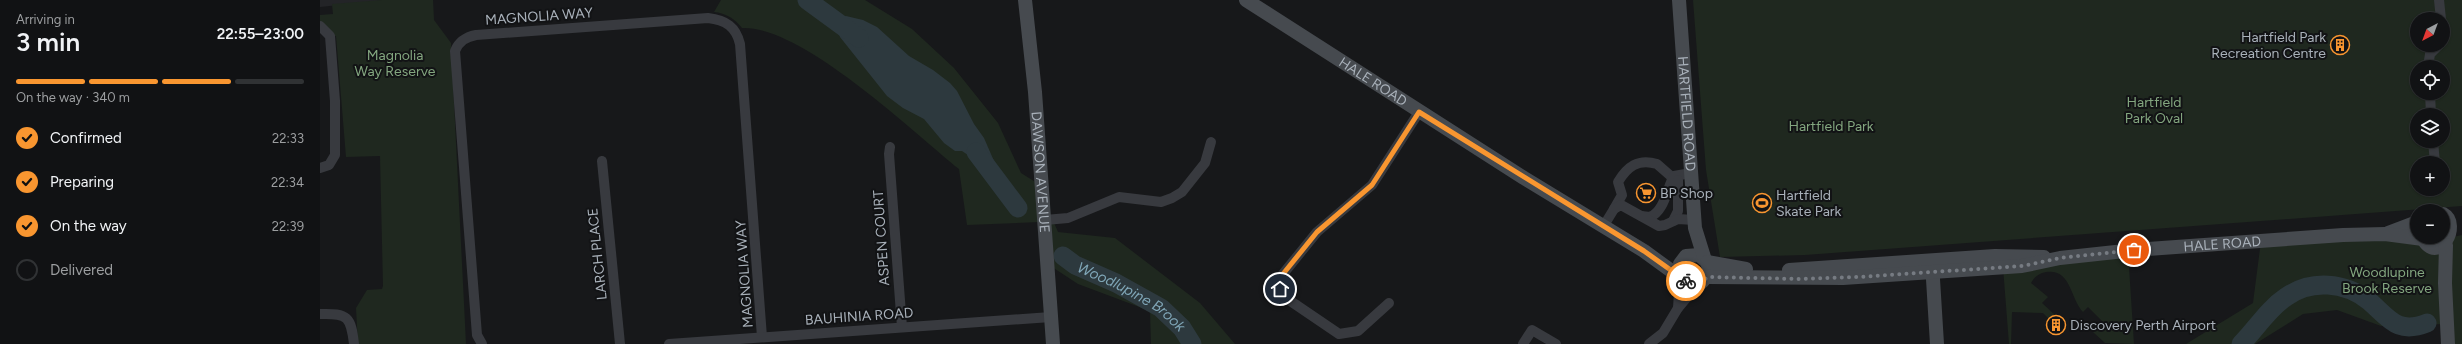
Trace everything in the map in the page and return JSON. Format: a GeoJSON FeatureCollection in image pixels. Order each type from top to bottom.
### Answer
{"type":"FeatureCollection","features":[{"type":"Feature","properties":{"kind":"main road","name":"DAWSON AVENUE"},"geometry":{"type":"LineString","coordinates":[[1025,0],[1034,70],[1052,344]]}},
{"type":"Feature","properties":{"kind":"main road","name":"HALE ROAD"},"geometry":{"type":"LineString","coordinates":[[1246,0],[1419,112],[1644,251],[1665,269],[1693,284],[1703,280],[1798,279],[1932,266]]}},
{"type":"Feature","properties":{"kind":"main road","name":"HARTFIELD ROAD"},"geometry":{"type":"LineString","coordinates":[[1679,0],[1687,173],[1694,224],[1706,259]]}},
{"type":"Feature","properties":{"kind":"main road"},"geometry":{"type":"LineString","coordinates":[[2448,344],[2445,283],[2454,239],[2455,226],[2452,219]]}},
{"type":"Feature","properties":{"kind":"main road","name":"HARTFIELD ROAD"},"geometry":{"type":"LineString","coordinates":[[1684,258],[1694,224]]}},
{"type":"Feature","properties":{"kind":"main road","name":"HALE ROAD"},"geometry":{"type":"LineString","coordinates":[[2386,234],[2410,225]]}},
{"type":"Feature","properties":{"kind":"main road","name":"HALE ROAD"},"geometry":{"type":"LineString","coordinates":[[1644,251],[1670,258],[1684,258],[1693,254],[1706,259],[1750,270],[1798,270],[1932,266],[2022,266],[2060,258],[2142,250],[2386,234],[2410,238]]}},
{"type":"Feature","properties":{"kind":"main road"},"geometry":{"type":"LineString","coordinates":[[2427,244],[2445,283]]}},
{"type":"Feature","properties":{"kind":"main road"},"geometry":{"type":"LineString","coordinates":[[1682,278],[1680,267],[1684,258]]}},
{"type":"Feature","properties":{"kind":"main road"},"geometry":{"type":"LineString","coordinates":[[1703,280],[1710,272],[1706,259]]}},
{"type":"Feature","properties":{"kind":"main road"},"geometry":{"type":"LineString","coordinates":[[1932,266],[1937,344]]}},
{"type":"Feature","properties":{"kind":"street"},"geometry":{"type":"LineString","coordinates":[[2439,0],[2440,12]]}},
{"type":"Feature","properties":{"kind":"street","name":"MAGNOLIA WAY"},"geometry":{"type":"LineString","coordinates":[[482,344],[477,335],[455,51],[458,45],[466,38],[476,34],[708,18],[722,20],[731,26],[740,44],[762,337]]}},
{"type":"Feature","properties":{"kind":"street"},"geometry":{"type":"LineString","coordinates":[[320,26],[330,36],[335,101],[335,155],[329,165],[320,168]]}},
{"type":"Feature","properties":{"kind":"street"},"geometry":{"type":"LineString","coordinates":[[1390,303],[1358,331],[1339,334],[1286,298],[1280,289],[1283,274],[1317,232],[1372,185],[1419,112]]}},
{"type":"Feature","properties":{"kind":"street"},"geometry":{"type":"LineString","coordinates":[[1045,220],[1068,218],[1119,197],[1161,202],[1172,198],[1182,192],[1205,163],[1211,142]]}},
{"type":"Feature","properties":{"kind":"street","name":"ASPEN COURT"},"geometry":{"type":"LineString","coordinates":[[890,147],[889,154],[902,327]]}},
{"type":"Feature","properties":{"kind":"street","name":"LARCH PLACE"},"geometry":{"type":"LineString","coordinates":[[602,160],[620,344]]}},
{"type":"Feature","properties":{"kind":"street"},"geometry":{"type":"LineString","coordinates":[[1603,227],[1622,195],[1618,182],[1627,168],[1631,165],[1657,164],[1674,182],[1678,211],[1673,222]]}},
{"type":"Feature","properties":{"kind":"street"},"geometry":{"type":"LineString","coordinates":[[1641,216],[1650,217],[1656,213],[1674,182],[1687,173]]}},
{"type":"Feature","properties":{"kind":"street"},"geometry":{"type":"LineString","coordinates":[[1614,209],[1618,206],[1625,206],[1659,226],[1684,218],[1694,224]]}},
{"type":"Feature","properties":{"kind":"street"},"geometry":{"type":"LineString","coordinates":[[1678,308],[1682,278]]}},
{"type":"Feature","properties":{"kind":"street"},"geometry":{"type":"LineString","coordinates":[[1649,344],[1663,333],[1678,308],[1703,280]]}},
{"type":"Feature","properties":{"kind":"street"},"geometry":{"type":"LineString","coordinates":[[320,314],[344,316],[352,324],[354,344]]}},
{"type":"Feature","properties":{"kind":"street","name":"BAUHINIA ROAD"},"geometry":{"type":"LineString","coordinates":[[669,344],[1051,317]]}},
{"type":"Feature","properties":{"kind":"street"},"geometry":{"type":"LineString","coordinates":[[1523,344],[1532,330],[1556,344]]}},
{"type":"Feature","properties":{"kind":"shaded area"},"geometry":{"type":"Polygon","coordinates":[[[320,0],[386,0],[320,7],[320,0]]]}},
{"type":"Feature","properties":{"kind":"shaded area"},"geometry":{"type":"Polygon","coordinates":[[[846,16],[863,20],[877,27],[909,56],[933,70],[950,83],[957,91],[974,124],[984,138],[997,168],[988,176],[968,155],[962,151],[955,151],[944,143],[924,119],[903,108],[887,96],[840,37],[837,28],[839,19],[846,16]]]}},
{"type":"Feature","properties":{"kind":"green space","name":"Magnolia Way Reserve"},"geometry":{"type":"Polygon","coordinates":[[[382,0],[433,0],[434,20],[451,43],[466,344],[358,344],[356,308],[367,290],[382,289],[383,286],[380,156],[346,157],[336,36],[330,36],[320,26],[320,15],[333,14],[332,4],[382,0]]]}},
{"type":"Feature","properties":{"kind":"green space"},"geometry":{"type":"Polygon","coordinates":[[[721,0],[865,0],[912,29],[954,68],[998,123],[1021,173],[1037,183],[1058,232],[1115,238],[1200,303],[1235,344],[1151,344],[1150,311],[1078,284],[1046,263],[1040,222],[967,225],[959,169],[855,83],[824,61],[794,43],[766,32],[742,28],[730,17],[714,12],[721,0]]]}},
{"type":"Feature","properties":{"kind":"green space","name":"Hartfield Park"},"geometry":{"type":"Polygon","coordinates":[[[1693,0],[2462,0],[2462,206],[2450,207],[2450,204],[2410,204],[2410,210],[1805,255],[1720,257],[1706,170],[1693,0]]]}},
{"type":"Feature","properties":{"kind":"green space","name":"Woodlupine Brook Reserve"},"geometry":{"type":"Polygon","coordinates":[[[2343,235],[2410,241],[2410,244],[2450,244],[2450,238],[2462,235],[2462,344],[2448,344],[2446,324],[2381,326],[2337,310],[2303,314],[2255,344],[2186,344],[2253,303],[2261,241],[2343,235]]]}},
{"type":"Feature","properties":{"kind":"green space"},"geometry":{"type":"Polygon","coordinates":[[[2128,251],[2134,344],[2105,343],[2093,332],[2103,322],[2088,307],[2083,312],[2065,279],[2054,272],[2046,272],[2035,277],[2031,283],[2048,297],[2042,303],[2055,315],[2050,320],[2043,313],[2012,312],[2011,344],[2009,344],[2003,267],[2128,251]]]}},
{"type":"Feature","properties":{"kind":"waterway","name":"Woodlupine Brook"},"geometry":{"type":"LineString","coordinates":[[807,0],[859,38]]}},
{"type":"Feature","properties":{"kind":"waterway","name":"Woodlupine Brook"},"geometry":{"type":"LineString","coordinates":[[976,152],[1018,208]]}},
{"type":"Feature","properties":{"kind":"waterway","name":"Woodlupine Brook"},"geometry":{"type":"LineString","coordinates":[[1063,256],[1075,265],[1116,283],[1161,308],[1182,328],[1192,344]]}},
{"type":"Feature","properties":{"kind":"waterway","name":"Woodlupine Brook"},"geometry":{"type":"LineString","coordinates":[[2241,344],[2268,313],[2286,297],[2306,287],[2317,285],[2339,287],[2360,295],[2369,301],[2388,319],[2401,326],[2417,326],[2427,323]]}},
{"type":"Feature","properties":{"kind":"way so far"},"geometry":{"type":"LineString","coordinates":[[1686,281],[1688,283],[1698,284],[1708,277],[1732,276],[1798,279],[1843,278],[2022,266],[2060,258],[2134,250]]}},
{"type":"Feature","properties":{"kind":"place","name":"Hartfield Park Recreation Centre"},"geometry":{"type":"Point","coordinates":[2340,45]}},
{"type":"Feature","properties":{"kind":"place","name":"BP Shop"},"geometry":{"type":"Point","coordinates":[1646,193]}},
{"type":"Feature","properties":{"kind":"place","name":"Hartfield Skate Park"},"geometry":{"type":"Point","coordinates":[1762,203]}},
{"type":"Feature","properties":{"kind":"place","name":"Discovery Perth Airport"},"geometry":{"type":"Point","coordinates":[2056,325]}},
{"type":"Feature","properties":{"kind":"route"},"geometry":{"type":"LineString","coordinates":[[1280,289],[1283,274],[1317,232],[1372,185],[1419,112],[1644,251],[1665,269],[1681,276],[1686,281]]}},
{"type":"Feature","properties":{"kind":"park label","name":"Hartfield Park Oval"},"geometry":{"type":"Point","coordinates":[2154,110]}}]}
